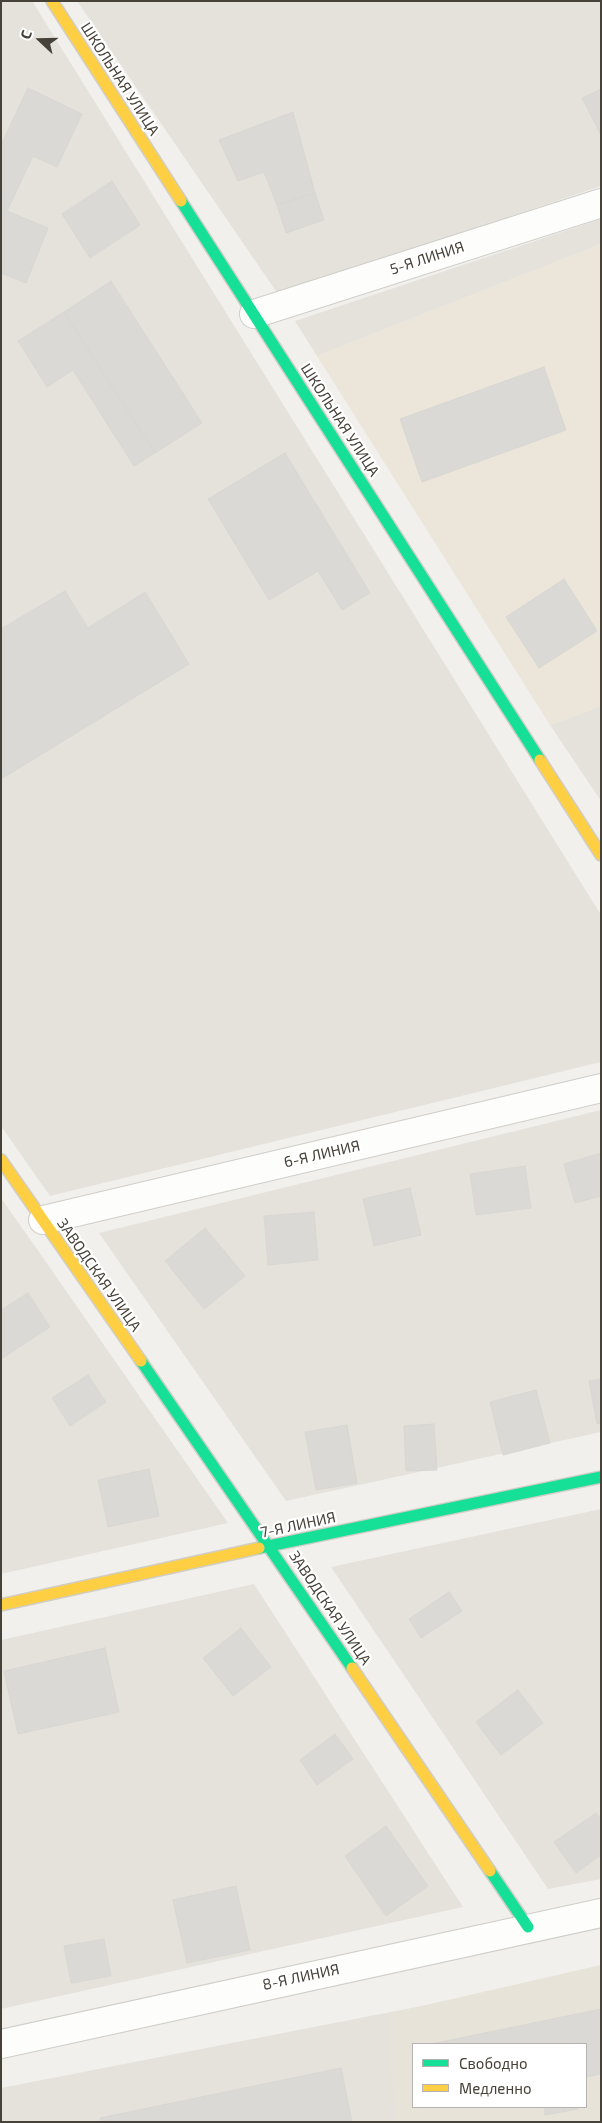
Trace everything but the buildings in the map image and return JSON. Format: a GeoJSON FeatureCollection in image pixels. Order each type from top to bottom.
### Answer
{"type":"FeatureCollection","features":[{"type":"Feature","properties":{"kind":"street","name":"ШКОЛЬНАЯ УЛИЦА"},"geometry":{"type":"LineString","coordinates":[[52,1],[601,855]]}},
{"type":"Feature","properties":{"kind":"street","name":"5-Я ЛИНИЯ"},"geometry":{"type":"LineString","coordinates":[[254,314],[601,203]]}},
{"type":"Feature","properties":{"kind":"street","name":"6-Я ЛИНИЯ"},"geometry":{"type":"LineString","coordinates":[[43,1220],[601,1088]]}},
{"type":"Feature","properties":{"kind":"street","name":"ЗАВОДСКАЯ УЛИЦА"},"geometry":{"type":"LineString","coordinates":[[1,1160],[270,1546],[528,1927]]}},
{"type":"Feature","properties":{"kind":"street","name":"7-Я ЛИНИЯ"},"geometry":{"type":"LineString","coordinates":[[1,1605],[270,1546],[601,1477]]}},
{"type":"Feature","properties":{"kind":"street","name":"8-Я ЛИНИЯ"},"geometry":{"type":"LineString","coordinates":[[1,2044],[528,1927],[601,1913]]}},
{"type":"Feature","properties":{"kind":"shaded area"},"geometry":{"type":"Polygon","coordinates":[[[1,1],[32,1],[601,915],[601,1062],[50,1196],[1,1126],[1,1]]]}},
{"type":"Feature","properties":{"kind":"shaded area"},"geometry":{"type":"Polygon","coordinates":[[[77,1],[601,1],[601,186],[278,294],[77,1]]]}},
{"type":"Feature","properties":{"kind":"shaded area"},"geometry":{"type":"Polygon","coordinates":[[[601,219],[601,244],[317,356],[295,321],[601,219]]]}},
{"type":"Feature","properties":{"kind":"shaded area"},"geometry":{"type":"Polygon","coordinates":[[[601,244],[601,706],[550,725],[317,356],[601,244]]]}},
{"type":"Feature","properties":{"kind":"shaded area"},"geometry":{"type":"Polygon","coordinates":[[[601,706],[601,801],[550,725],[601,706]]]}},
{"type":"Feature","properties":{"kind":"shaded area"},"geometry":{"type":"Polygon","coordinates":[[[601,1110],[601,1432],[286,1501],[99,1233],[601,1110]]]}},
{"type":"Feature","properties":{"kind":"shaded area"},"geometry":{"type":"Polygon","coordinates":[[[1,1198],[25,1232],[228,1523],[1,1574],[1,1198]]]}},
{"type":"Feature","properties":{"kind":"shaded area"},"geometry":{"type":"Polygon","coordinates":[[[601,1509],[601,1879],[548,1889],[331,1567],[601,1509]]]}},
{"type":"Feature","properties":{"kind":"shaded area"},"geometry":{"type":"Polygon","coordinates":[[[254,1584],[463,1907],[1,2009],[1,1640],[254,1584]]]}},
{"type":"Feature","properties":{"kind":"shaded area"},"geometry":{"type":"Polygon","coordinates":[[[601,1965],[601,2122],[397,2122],[389,2065],[391,2013],[601,1965]]]}},
{"type":"Feature","properties":{"kind":"shaded area"},"geometry":{"type":"Polygon","coordinates":[[[601,1971],[601,2122],[1,2122],[1,2088],[601,1971]]]}},
{"type":"Feature","properties":{"kind":"traffic: fast"},"geometry":{"type":"LineString","coordinates":[[181,201],[540,760]]}},
{"type":"Feature","properties":{"kind":"traffic: fast"},"geometry":{"type":"LineString","coordinates":[[141,1361],[352,1668]]}},
{"type":"Feature","properties":{"kind":"traffic: fast"},"geometry":{"type":"LineString","coordinates":[[259,1548],[601,1477]]}},
{"type":"Feature","properties":{"kind":"traffic: fast"},"geometry":{"type":"LineString","coordinates":[[490,1871],[528,1927]]}},
{"type":"Feature","properties":{"kind":"traffic: slow"},"geometry":{"type":"LineString","coordinates":[[52,1],[181,201]]}},
{"type":"Feature","properties":{"kind":"traffic: slow"},"geometry":{"type":"LineString","coordinates":[[540,760],[601,855]]}},
{"type":"Feature","properties":{"kind":"traffic: slow"},"geometry":{"type":"LineString","coordinates":[[1,1160],[141,1361]]}},
{"type":"Feature","properties":{"kind":"traffic: slow"},"geometry":{"type":"LineString","coordinates":[[1,1605],[259,1548]]}},
{"type":"Feature","properties":{"kind":"traffic: slow"},"geometry":{"type":"LineString","coordinates":[[352,1668],[490,1871]]}}]}
